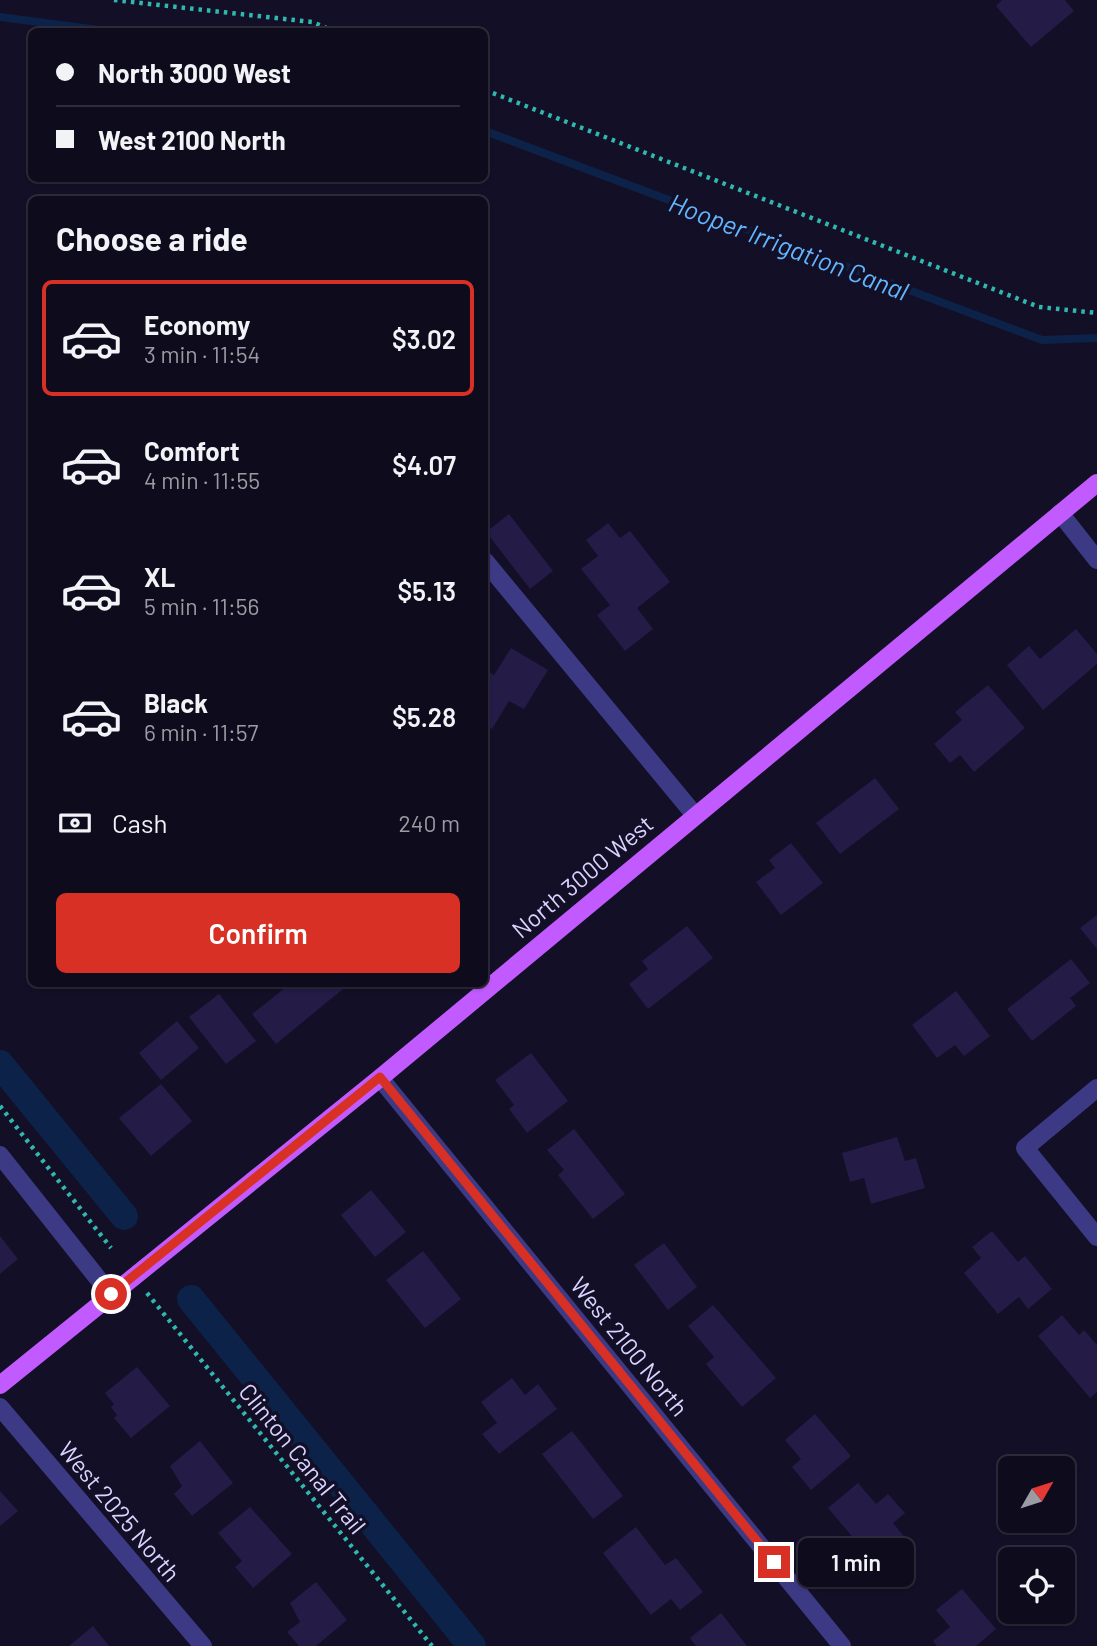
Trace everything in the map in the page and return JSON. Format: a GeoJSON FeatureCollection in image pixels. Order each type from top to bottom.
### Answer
{"type":"FeatureCollection","features":[{"type":"Feature","properties":{"kind":"main road","name":"North 3000 West"},"geometry":{"type":"LineString","coordinates":[[488,987],[1097,483]]}},
{"type":"Feature","properties":{"kind":"main road","name":"North 3000 West"},"geometry":{"type":"LineString","coordinates":[[0,1385],[487,987]]}},
{"type":"Feature","properties":{"kind":"street"},"geometry":{"type":"LineString","coordinates":[[1060,513],[1097,560]]}},
{"type":"Feature","properties":{"kind":"street"},"geometry":{"type":"LineString","coordinates":[[488,565],[694,814]]}},
{"type":"Feature","properties":{"kind":"street","name":"West 2100 North"},"geometry":{"type":"LineString","coordinates":[[380,1077],[842,1646]]}},
{"type":"Feature","properties":{"kind":"street"},"geometry":{"type":"LineString","coordinates":[[1097,1088],[1025,1148],[1097,1237]]}},
{"type":"Feature","properties":{"kind":"street"},"geometry":{"type":"LineString","coordinates":[[0,1155],[111,1294]]}},
{"type":"Feature","properties":{"kind":"street","name":"West 2025 North"},"geometry":{"type":"LineString","coordinates":[[0,1407],[203,1646]]}},
{"type":"Feature","properties":{"kind":"path"},"geometry":{"type":"LineString","coordinates":[[114,0],[312,22],[326,28]]}},
{"type":"Feature","properties":{"kind":"path"},"geometry":{"type":"LineString","coordinates":[[488,91],[1038,307],[1097,313]]}},
{"type":"Feature","properties":{"kind":"path"},"geometry":{"type":"LineString","coordinates":[[0,1107],[111,1248]]}},
{"type":"Feature","properties":{"kind":"path","name":"Clinton Canal Trail"},"geometry":{"type":"LineString","coordinates":[[146,1293],[432,1646]]}},
{"type":"Feature","properties":{"kind":"building"},"geometry":{"type":"Polygon","coordinates":[[[1002,0],[1065,0],[1074,11],[1031,47],[996,6],[1002,0]]]}},
{"type":"Feature","properties":{"kind":"building"},"geometry":{"type":"Polygon","coordinates":[[[509,514],[553,571],[530,589],[488,535],[488,530],[509,514]]]}},
{"type":"Feature","properties":{"kind":"building"},"geometry":{"type":"Polygon","coordinates":[[[608,523],[620,538],[630,531],[670,582],[637,608],[653,629],[625,651],[597,615],[610,605],[581,569],[598,556],[586,540],[608,523]]]}},
{"type":"Feature","properties":{"kind":"building"},"geometry":{"type":"Polygon","coordinates":[[[1076,629],[1097,654],[1097,664],[1043,710],[1007,665],[1029,646],[1040,659],[1076,629]]]}},
{"type":"Feature","properties":{"kind":"building"},"geometry":{"type":"Polygon","coordinates":[[[511,648],[548,670],[524,709],[509,701],[492,729],[488,727],[488,672],[494,675],[511,648]]]}},
{"type":"Feature","properties":{"kind":"building"},"geometry":{"type":"Polygon","coordinates":[[[988,685],[1025,728],[974,772],[960,755],[950,763],[934,744],[962,720],[955,712],[988,685]]]}},
{"type":"Feature","properties":{"kind":"building"},"geometry":{"type":"Polygon","coordinates":[[[875,778],[899,809],[840,854],[816,823],[875,778]]]}},
{"type":"Feature","properties":{"kind":"building"},"geometry":{"type":"Polygon","coordinates":[[[791,843],[823,883],[781,915],[756,882],[775,868],[769,860],[791,843]]]}},
{"type":"Feature","properties":{"kind":"building"},"geometry":{"type":"Polygon","coordinates":[[[1097,915],[1097,949],[1080,928],[1097,915]]]}},
{"type":"Feature","properties":{"kind":"building"},"geometry":{"type":"Polygon","coordinates":[[[687,926],[713,958],[648,1009],[629,984],[648,969],[642,961],[687,926]]]}},
{"type":"Feature","properties":{"kind":"building"},"geometry":{"type":"Polygon","coordinates":[[[1071,959],[1090,983],[1070,998],[1076,1006],[1032,1041],[1007,1009],[1071,959]]]}},
{"type":"Feature","properties":{"kind":"building"},"geometry":{"type":"Polygon","coordinates":[[[286,987],[343,989],[276,1044],[252,1014],[286,987]]]}},
{"type":"Feature","properties":{"kind":"building"},"geometry":{"type":"Polygon","coordinates":[[[956,991],[990,1036],[964,1056],[955,1045],[937,1058],[912,1025],[956,991]]]}},
{"type":"Feature","properties":{"kind":"building"},"geometry":{"type":"Polygon","coordinates":[[[219,994],[256,1041],[226,1064],[189,1017],[219,994]]]}},
{"type":"Feature","properties":{"kind":"building"},"geometry":{"type":"Polygon","coordinates":[[[177,1021],[199,1048],[161,1080],[139,1053],[177,1021]]]}},
{"type":"Feature","properties":{"kind":"building"},"geometry":{"type":"Polygon","coordinates":[[[531,1053],[568,1101],[527,1133],[509,1109],[514,1105],[495,1080],[531,1053]]]}},
{"type":"Feature","properties":{"kind":"building"},"geometry":{"type":"Polygon","coordinates":[[[161,1084],[192,1121],[151,1156],[119,1118],[161,1084]]]}},
{"type":"Feature","properties":{"kind":"building"},"geometry":{"type":"Polygon","coordinates":[[[574,1129],[625,1194],[593,1219],[558,1175],[564,1170],[547,1150],[574,1129]]]}},
{"type":"Feature","properties":{"kind":"building"},"geometry":{"type":"Polygon","coordinates":[[[897,1137],[905,1161],[916,1158],[925,1188],[871,1204],[864,1178],[850,1182],[842,1153],[897,1137]]]}},
{"type":"Feature","properties":{"kind":"building"},"geometry":{"type":"Polygon","coordinates":[[[371,1190],[406,1232],[375,1257],[341,1215],[371,1190]]]}},
{"type":"Feature","properties":{"kind":"building"},"geometry":{"type":"Polygon","coordinates":[[[992,1231],[1018,1262],[1025,1256],[1052,1289],[1028,1309],[1019,1297],[998,1314],[964,1273],[981,1258],[972,1247],[992,1231]]]}},
{"type":"Feature","properties":{"kind":"building"},"geometry":{"type":"Polygon","coordinates":[[[0,1236],[18,1259],[0,1274],[0,1236]]]}},
{"type":"Feature","properties":{"kind":"building"},"geometry":{"type":"Polygon","coordinates":[[[664,1243],[697,1287],[668,1310],[634,1265],[664,1243]]]}},
{"type":"Feature","properties":{"kind":"building"},"geometry":{"type":"Polygon","coordinates":[[[423,1251],[461,1299],[425,1328],[386,1280],[423,1251]]]}},
{"type":"Feature","properties":{"kind":"building"},"geometry":{"type":"Polygon","coordinates":[[[713,1305],[776,1378],[742,1407],[706,1364],[714,1357],[688,1326],[713,1305]]]}},
{"type":"Feature","properties":{"kind":"building"},"geometry":{"type":"Polygon","coordinates":[[[1062,1315],[1079,1335],[1084,1330],[1097,1345],[1097,1392],[1090,1398],[1038,1336],[1062,1315]]]}},
{"type":"Feature","properties":{"kind":"building"},"geometry":{"type":"Polygon","coordinates":[[[137,1367],[170,1406],[131,1438],[114,1418],[117,1415],[111,1407],[114,1404],[105,1393],[137,1367]]]}},
{"type":"Feature","properties":{"kind":"building"},"geometry":{"type":"Polygon","coordinates":[[[512,1378],[525,1395],[538,1384],[557,1409],[499,1454],[482,1434],[497,1423],[481,1402],[512,1378]]]}},
{"type":"Feature","properties":{"kind":"building"},"geometry":{"type":"Polygon","coordinates":[[[815,1414],[851,1456],[811,1490],[792,1467],[801,1459],[785,1440],[815,1414]]]}},
{"type":"Feature","properties":{"kind":"building"},"geometry":{"type":"Polygon","coordinates":[[[572,1431],[623,1496],[593,1519],[542,1454],[572,1431]]]}},
{"type":"Feature","properties":{"kind":"building"},"geometry":{"type":"Polygon","coordinates":[[[200,1441],[233,1483],[192,1516],[174,1494],[182,1486],[170,1466],[200,1441]]]}},
{"type":"Feature","properties":{"kind":"building"},"geometry":{"type":"Polygon","coordinates":[[[858,1483],[876,1504],[888,1494],[905,1513],[893,1523],[912,1546],[882,1572],[828,1508],[858,1483]]]}},
{"type":"Feature","properties":{"kind":"building"},"geometry":{"type":"Polygon","coordinates":[[[0,1491],[18,1511],[0,1526],[0,1491]]]}},
{"type":"Feature","properties":{"kind":"building"},"geometry":{"type":"Polygon","coordinates":[[[250,1507],[292,1554],[253,1588],[235,1567],[242,1561],[218,1533],[250,1507]]]}},
{"type":"Feature","properties":{"kind":"building"},"geometry":{"type":"Polygon","coordinates":[[[636,1527],[665,1565],[676,1558],[703,1592],[680,1610],[671,1599],[651,1615],[603,1553],[636,1527]]]}},
{"type":"Feature","properties":{"kind":"building"},"geometry":{"type":"Polygon","coordinates":[[[316,1582],[347,1620],[316,1646],[299,1646],[287,1632],[300,1622],[290,1603],[316,1582]]]}},
{"type":"Feature","properties":{"kind":"building"},"geometry":{"type":"Polygon","coordinates":[[[962,1589],[996,1629],[976,1646],[937,1646],[933,1641],[950,1627],[936,1610],[962,1589]]]}},
{"type":"Feature","properties":{"kind":"building"},"geometry":{"type":"Polygon","coordinates":[[[721,1613],[747,1646],[696,1646],[690,1638],[721,1613]]]}},
{"type":"Feature","properties":{"kind":"building"},"geometry":{"type":"Polygon","coordinates":[[[93,1626],[109,1646],[69,1646],[93,1626]]]}},
{"type":"Feature","properties":{"kind":"waterway","name":"Hooper Irrigation Canal"},"geometry":{"type":"LineString","coordinates":[[0,17],[84,28]]}},
{"type":"Feature","properties":{"kind":"waterway","name":"Hooper Irrigation Canal"},"geometry":{"type":"LineString","coordinates":[[488,132],[1042,340],[1097,338]]}},
{"type":"Feature","properties":{"kind":"waterway"},"geometry":{"type":"LineString","coordinates":[[0,1064],[124,1216]]}},
{"type":"Feature","properties":{"kind":"waterway"},"geometry":{"type":"LineString","coordinates":[[191,1299],[472,1646]]}},
{"type":"Feature","properties":{"kind":"route"},"geometry":{"type":"LineString","coordinates":[[111,1294],[380,1077],[774,1562]]}}]}
